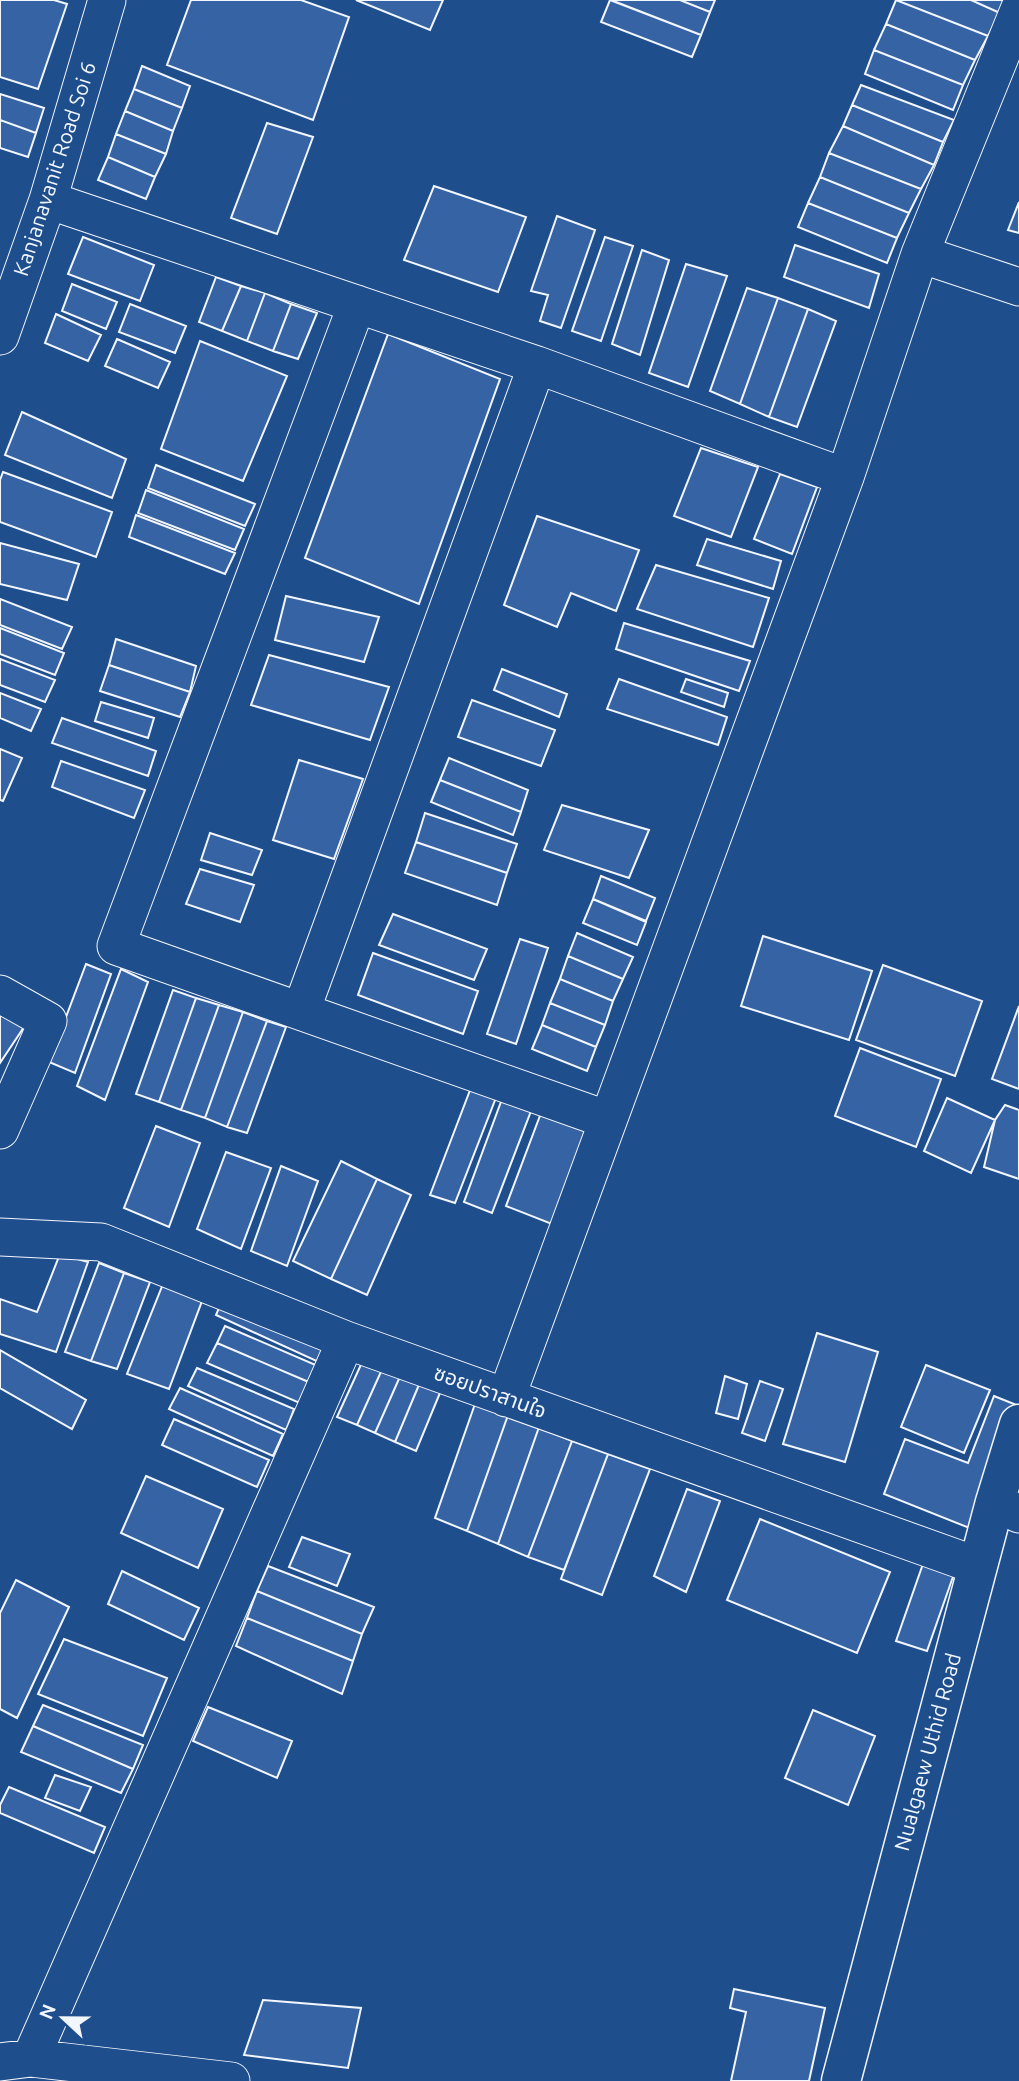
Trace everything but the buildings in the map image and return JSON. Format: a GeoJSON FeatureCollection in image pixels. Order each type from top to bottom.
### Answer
{"type":"FeatureCollection","features":[{"type":"Feature","properties":{"kind":"street","name":"Kanjanavanit Road Soi 6"},"geometry":{"type":"LineString","coordinates":[[0,336],[48,200],[107,0]]}},
{"type":"Feature","properties":{"kind":"street"},"geometry":{"type":"LineString","coordinates":[[506,1398],[845,477],[920,254],[1019,10]]}},
{"type":"Feature","properties":{"kind":"street"},"geometry":{"type":"LineString","coordinates":[[48,200],[537,365],[845,477]]}},
{"type":"Feature","properties":{"kind":"street"},"geometry":{"type":"LineString","coordinates":[[920,254],[1019,287]]}},
{"type":"Feature","properties":{"kind":"street"},"geometry":{"type":"LineString","coordinates":[[357,304],[116,946],[608,1120]]}},
{"type":"Feature","properties":{"kind":"street"},"geometry":{"type":"LineString","coordinates":[[301,1011],[537,365]]}},
{"type":"Feature","properties":{"kind":"street"},"geometry":{"type":"LineString","coordinates":[[0,993],[48,1021],[0,1130]]}},
{"type":"Feature","properties":{"kind":"street","name":"ซอยปราสานใจ"},"geometry":{"type":"LineString","coordinates":[[0,1237],[101,1242],[346,1340],[978,1566]]}},
{"type":"Feature","properties":{"kind":"street"},"geometry":{"type":"LineString","coordinates":[[230,2081],[15,2060],[346,1340]]}},
{"type":"Feature","properties":{"kind":"street","name":"Nualgaew Uthid Road"},"geometry":{"type":"LineString","coordinates":[[841,2081],[978,1566],[1007,1508],[1019,1424]]}}]}
